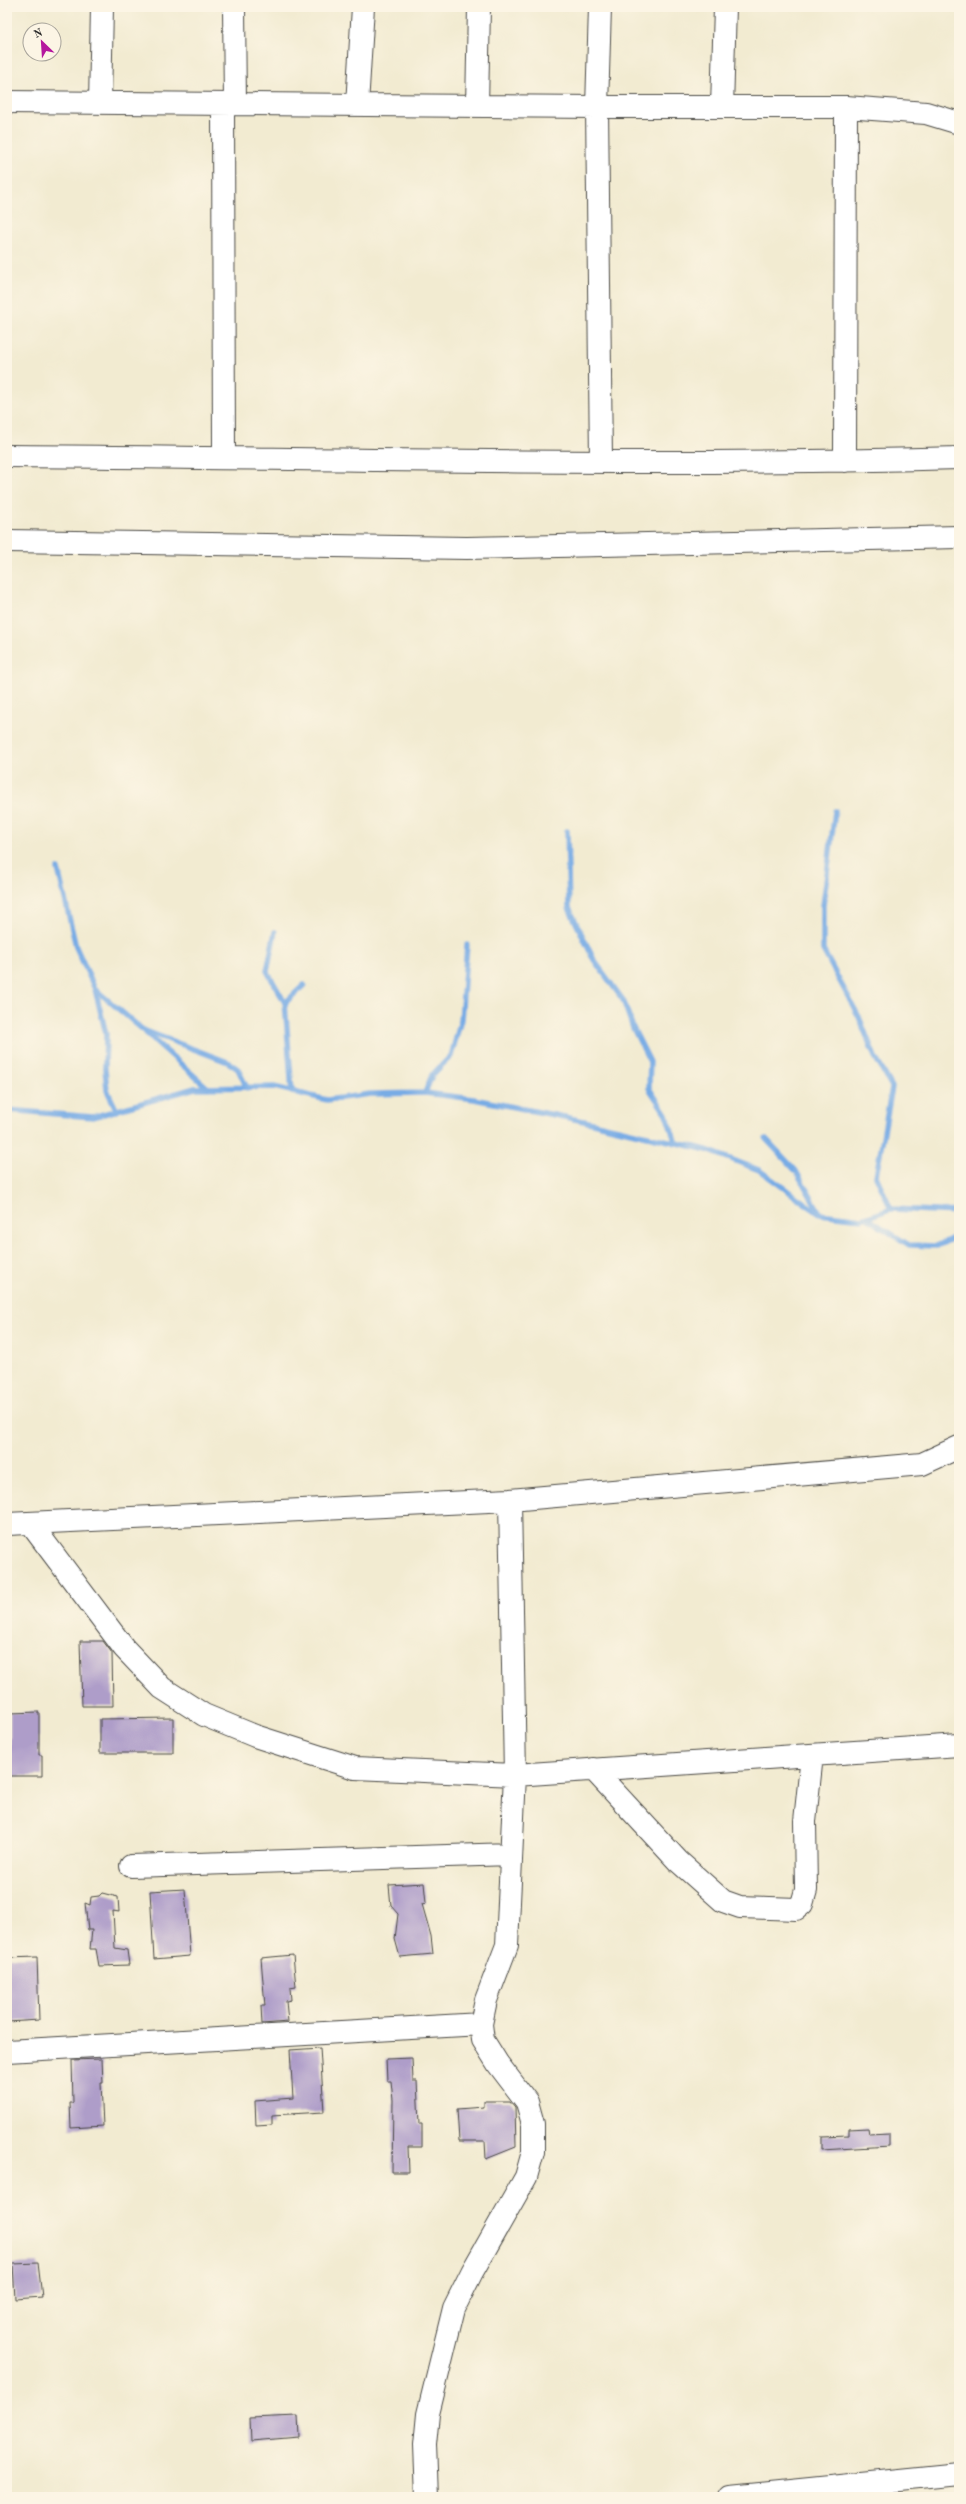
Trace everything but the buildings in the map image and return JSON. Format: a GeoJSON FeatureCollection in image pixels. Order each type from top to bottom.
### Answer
{"type":"FeatureCollection","features":[{"type":"Feature","properties":{"kind":"street"},"geometry":{"type":"LineString","coordinates":[[100,103],[102,7]]}},
{"type":"Feature","properties":{"kind":"street"},"geometry":{"type":"LineString","coordinates":[[224,458],[229,104],[234,7]]}},
{"type":"Feature","properties":{"kind":"street"},"geometry":{"type":"LineString","coordinates":[[357,105],[363,7]]}},
{"type":"Feature","properties":{"kind":"street"},"geometry":{"type":"LineString","coordinates":[[478,106],[479,7]]}},
{"type":"Feature","properties":{"kind":"street"},"geometry":{"type":"LineString","coordinates":[[600,7],[597,107],[601,461]]}},
{"type":"Feature","properties":{"kind":"street"},"geometry":{"type":"LineString","coordinates":[[722,107],[725,7]]}},
{"type":"Feature","properties":{"kind":"street"},"geometry":{"type":"LineString","coordinates":[[7,102],[597,107],[846,107],[926,113],[959,123]]}},
{"type":"Feature","properties":{"kind":"street"},"geometry":{"type":"LineString","coordinates":[[845,461],[846,107]]}},
{"type":"Feature","properties":{"kind":"street"},"geometry":{"type":"LineString","coordinates":[[7,456],[601,461],[845,461],[959,458]]}},
{"type":"Feature","properties":{"kind":"street"},"geometry":{"type":"LineString","coordinates":[[7,541],[467,548],[959,536]]}},
{"type":"Feature","properties":{"kind":"street"},"geometry":{"type":"LineString","coordinates":[[7,1524],[510,1500],[922,1464],[959,1447]]}},
{"type":"Feature","properties":{"kind":"street"},"geometry":{"type":"LineString","coordinates":[[427,2497],[425,2444],[428,2414],[454,2308],[472,2272],[526,2177],[533,2152],[534,2124],[527,2102],[498,2064],[483,2040],[481,2024],[486,2000],[507,1945],[515,1774],[510,1500]]}},
{"type":"Feature","properties":{"kind":"street"},"geometry":{"type":"LineString","coordinates":[[30,1523],[124,1648],[162,1688],[204,1715],[255,1736],[355,1768],[515,1774],[959,1745]]}},
{"type":"Feature","properties":{"kind":"street"},"geometry":{"type":"LineString","coordinates":[[593,1769],[678,1861],[723,1901],[740,1907],[796,1910],[802,1904],[806,1890],[805,1821],[812,1755]]}},
{"type":"Feature","properties":{"kind":"street"},"geometry":{"type":"LineString","coordinates":[[131,1866],[511,1854]]}},
{"type":"Feature","properties":{"kind":"street"},"geometry":{"type":"LineString","coordinates":[[7,2052],[481,2024]]}},
{"type":"Feature","properties":{"kind":"street"},"geometry":{"type":"LineString","coordinates":[[730,2497],[959,2474]]}},
{"type":"Feature","properties":{"kind":"waterway"},"geometry":{"type":"LineString","coordinates":[[835,811],[823,906],[823,950],[859,1017],[875,1057],[892,1087],[876,1176],[891,1209]]}},
{"type":"Feature","properties":{"kind":"waterway"},"geometry":{"type":"LineString","coordinates":[[567,831],[569,908],[594,960],[623,1000],[633,1028],[650,1062],[649,1088],[666,1114],[676,1143]]}},
{"type":"Feature","properties":{"kind":"waterway"},"geometry":{"type":"LineString","coordinates":[[58,869],[76,947],[95,989],[106,1034],[105,1069],[107,1090],[117,1111]]}},
{"type":"Feature","properties":{"kind":"waterway"},"geometry":{"type":"LineString","coordinates":[[275,932],[267,971],[285,1003]]}},
{"type":"Feature","properties":{"kind":"waterway"},"geometry":{"type":"LineString","coordinates":[[425,1093],[432,1075],[451,1056],[461,1020],[467,945]]}},
{"type":"Feature","properties":{"kind":"waterway"},"geometry":{"type":"LineString","coordinates":[[292,1092],[285,1003],[304,985]]}},
{"type":"Feature","properties":{"kind":"waterway"},"geometry":{"type":"LineString","coordinates":[[95,989],[143,1030],[228,1062],[238,1069],[247,1088]]}},
{"type":"Feature","properties":{"kind":"waterway"},"geometry":{"type":"LineString","coordinates":[[146,1033],[208,1088]]}},
{"type":"Feature","properties":{"kind":"waterway"},"geometry":{"type":"LineString","coordinates":[[7,1110],[93,1117],[195,1088],[274,1087],[327,1100],[370,1094],[425,1093],[474,1099],[584,1121],[707,1150],[759,1170],[820,1214],[862,1219],[891,1209],[959,1212]]}},
{"type":"Feature","properties":{"kind":"waterway"},"geometry":{"type":"LineString","coordinates":[[766,1139],[796,1171],[819,1211]]}},
{"type":"Feature","properties":{"kind":"waterway"},"geometry":{"type":"LineString","coordinates":[[867,1218],[909,1245],[937,1246],[959,1235]]}}]}
